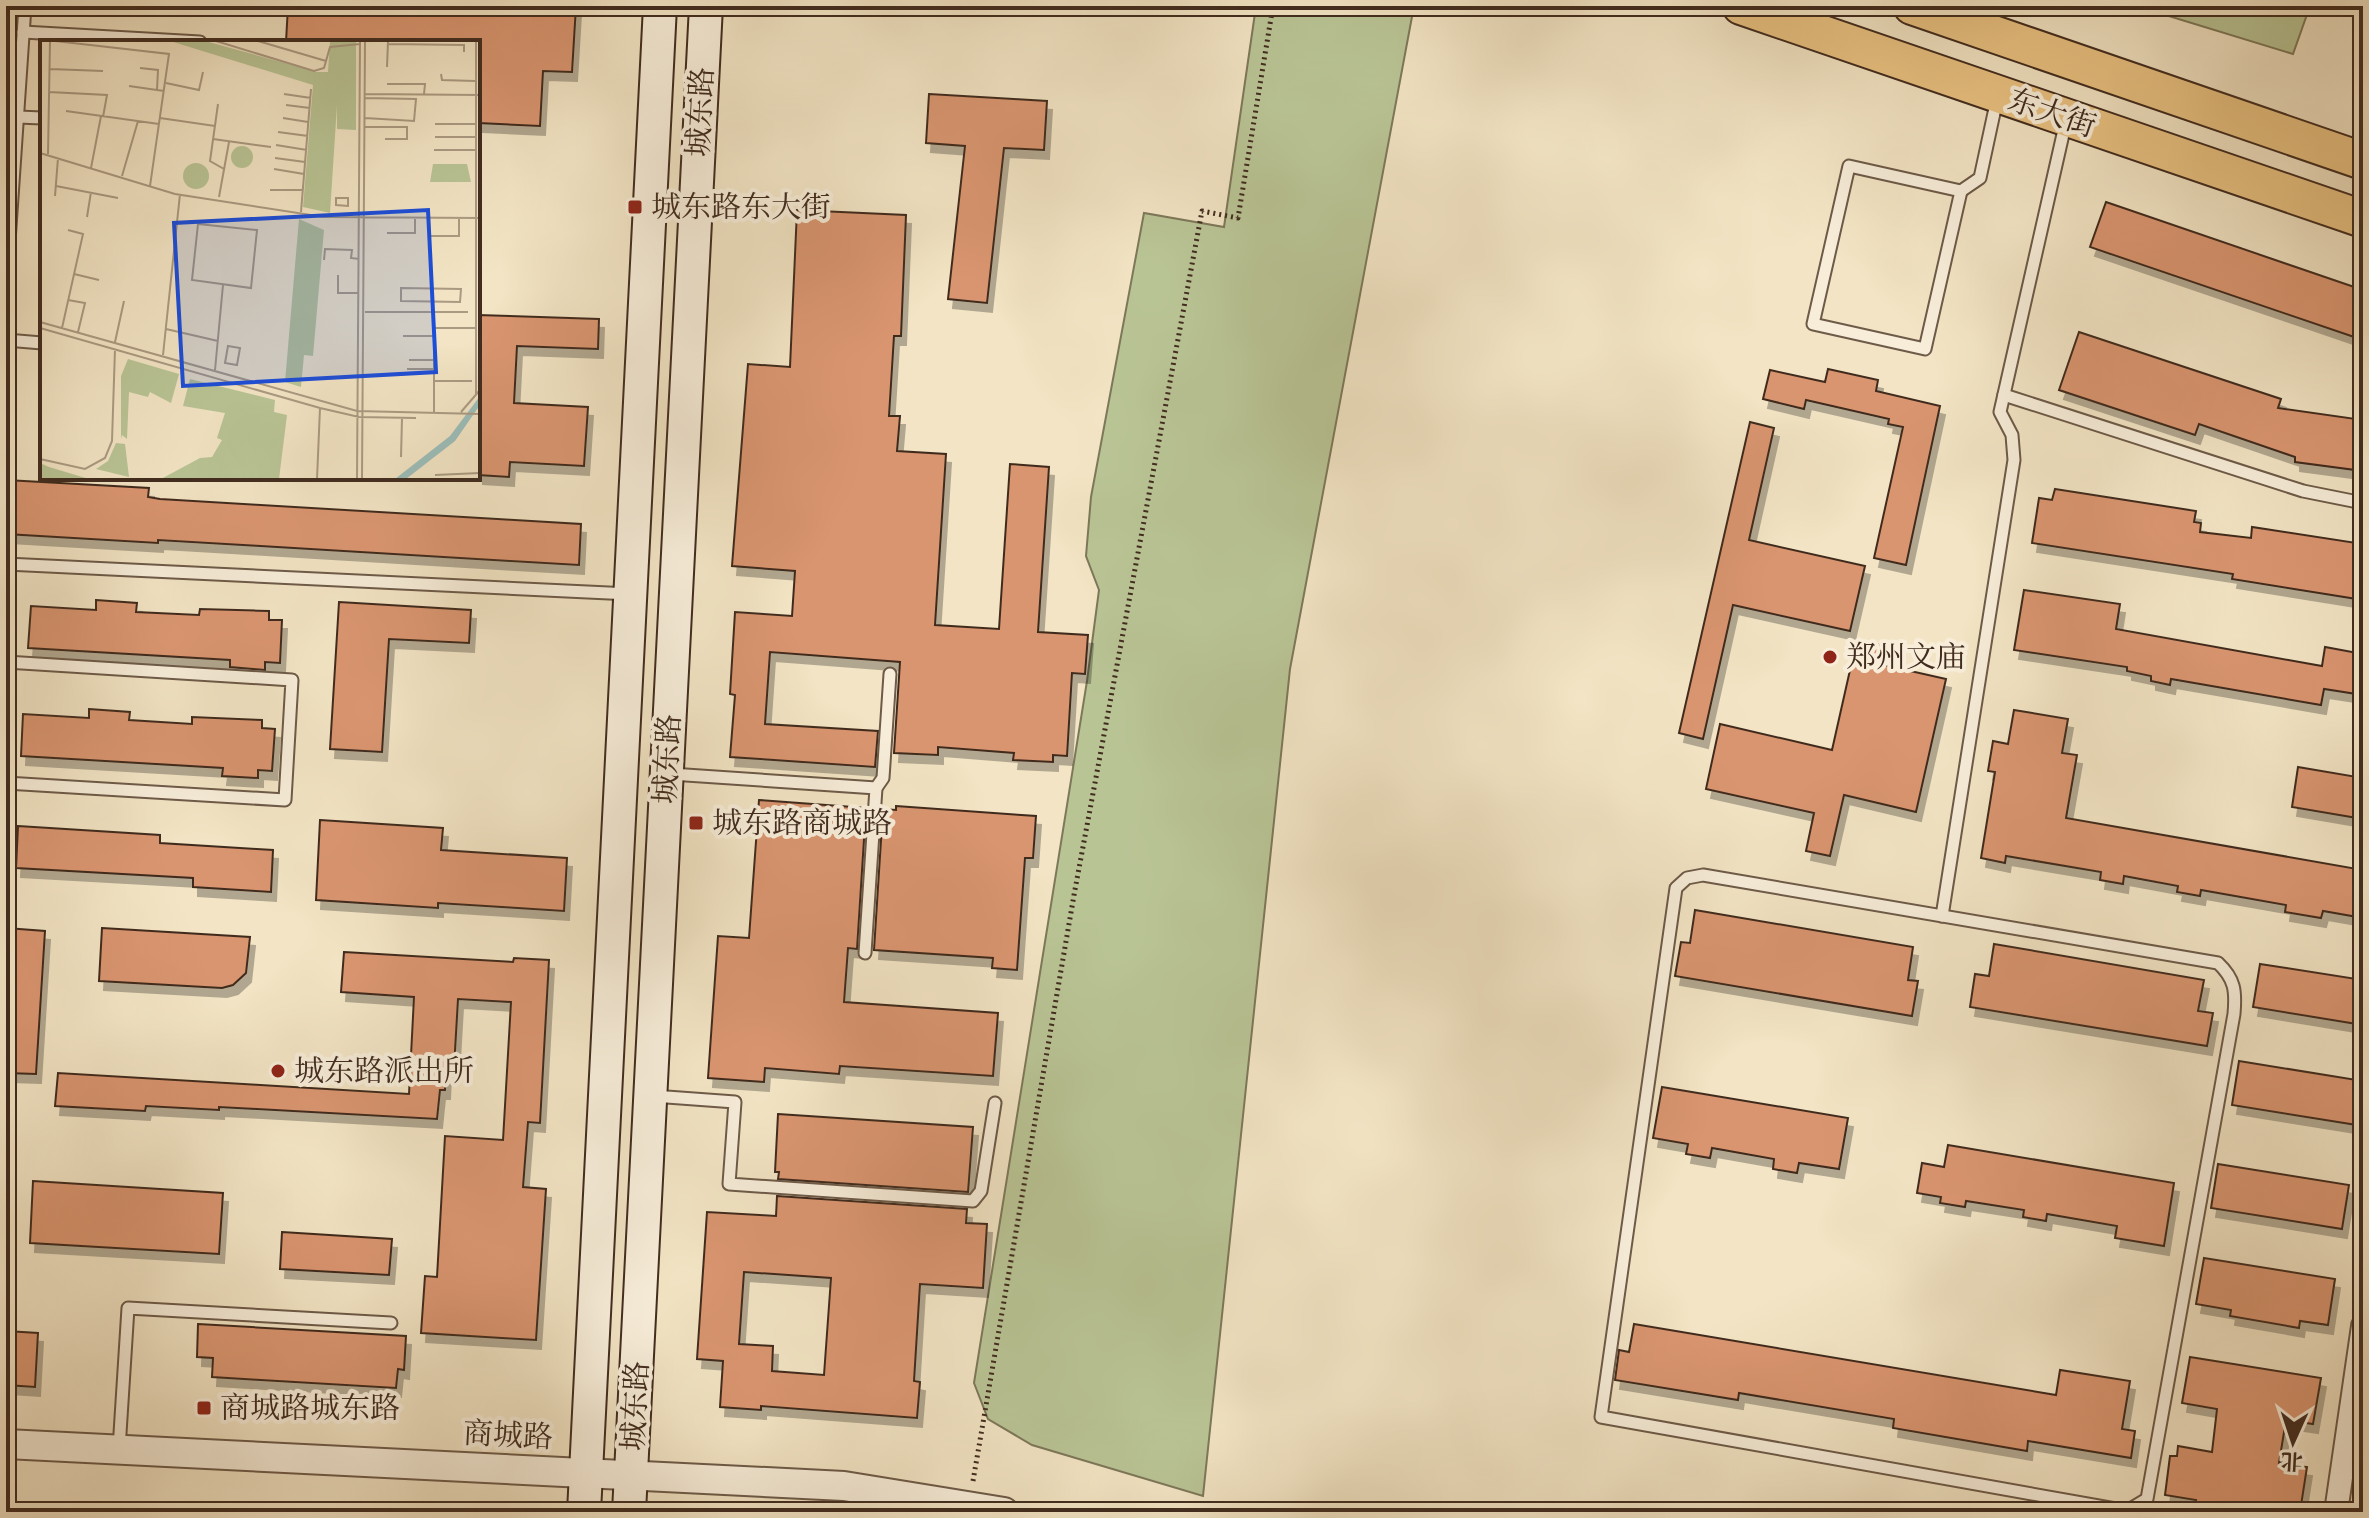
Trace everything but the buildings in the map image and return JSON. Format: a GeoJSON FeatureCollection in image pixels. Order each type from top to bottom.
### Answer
{"type":"FeatureCollection","features":[{"type":"Feature","properties":{"kind":"main road","name":"城东路"},"geometry":{"type":"LineString","coordinates":[[584,1512],[660,6]]}},
{"type":"Feature","properties":{"kind":"main road","name":"城东路"},"geometry":{"type":"LineString","coordinates":[[629,1512],[706,6]]}},
{"type":"Feature","properties":{"kind":"main road","name":"东大街"},"geometry":{"type":"LineString","coordinates":[[1741,6],[2363,219]]}},
{"type":"Feature","properties":{"kind":"main road","name":"东大街"},"geometry":{"type":"LineString","coordinates":[[1912,6],[2363,161]]}},
{"type":"Feature","properties":{"kind":"street"},"geometry":{"type":"LineString","coordinates":[[2336,1512],[2363,1326]]}},
{"type":"Feature","properties":{"kind":"street","name":"商城路"},"geometry":{"type":"LineString","coordinates":[[6,1444],[844,1486],[1004,1512]]}},
{"type":"Feature","properties":{"kind":"lane"},"geometry":{"type":"LineString","coordinates":[[6,286],[25,6]]}},
{"type":"Feature","properties":{"kind":"lane"},"geometry":{"type":"LineString","coordinates":[[23,32],[165,40]]}},
{"type":"Feature","properties":{"kind":"lane"},"geometry":{"type":"LineString","coordinates":[[1961,191],[1849,166],[1813,324],[1925,349],[1961,191],[1980,178],[1998,95]]}},
{"type":"Feature","properties":{"kind":"lane"},"geometry":{"type":"LineString","coordinates":[[18,117],[40,118]]}},
{"type":"Feature","properties":{"kind":"lane"},"geometry":{"type":"LineString","coordinates":[[1942,916],[2014,460],[2012,435],[2000,412],[2067,118]]}},
{"type":"Feature","properties":{"kind":"lane"},"geometry":{"type":"LineString","coordinates":[[6,340],[40,343]]}},
{"type":"Feature","properties":{"kind":"lane"},"geometry":{"type":"LineString","coordinates":[[2004,395],[2303,491],[2363,503]]}},
{"type":"Feature","properties":{"kind":"lane"},"geometry":{"type":"LineString","coordinates":[[6,564],[630,594]]}},
{"type":"Feature","properties":{"kind":"lane"},"geometry":{"type":"LineString","coordinates":[[6,662],[292,680],[285,800],[6,783]]}},
{"type":"Feature","properties":{"kind":"lane"},"geometry":{"type":"LineString","coordinates":[[865,953],[876,788],[883,778],[890,674]]}},
{"type":"Feature","properties":{"kind":"lane"},"geometry":{"type":"LineString","coordinates":[[667,774],[876,788]]}},
{"type":"Feature","properties":{"kind":"lane"},"geometry":{"type":"LineString","coordinates":[[1703,875],[1942,916],[2218,963],[2231,976],[2236,991],[2147,1499],[2127,1511],[1601,1417],[1676,888],[1687,878],[1703,875]]}},
{"type":"Feature","properties":{"kind":"lane"},"geometry":{"type":"LineString","coordinates":[[650,1096],[735,1102],[729,1184],[973,1201],[981,1191],[995,1103]]}},
{"type":"Feature","properties":{"kind":"lane"},"geometry":{"type":"LineString","coordinates":[[119,1449],[128,1308],[391,1323]]}},
{"type":"Feature","properties":{"kind":"path"},"geometry":{"type":"LineString","coordinates":[[969,1504],[1074,895],[1202,211],[1238,218],[1273,6]]}},
{"type":"Feature","properties":{"kind":"green space"},"geometry":{"type":"Polygon","coordinates":[[[1256,6],[1414,6],[1290,669],[1203,1496],[1032,1445],[988,1419],[974,1383],[1087,681],[1099,590],[1086,556],[1091,497],[1144,213],[1224,227],[1256,6]]]}},
{"type":"Feature","properties":{"kind":"green space"},"geometry":{"type":"Polygon","coordinates":[[[2136,6],[2310,6],[2293,54],[2136,6]]]}},
{"type":"Feature","properties":{"kind":"place","name":"城东路东大街"},"geometry":{"type":"Point","coordinates":[635,207]}},
{"type":"Feature","properties":{"kind":"place","name":"郑州文庙"},"geometry":{"type":"Point","coordinates":[1830,657]}},
{"type":"Feature","properties":{"kind":"place","name":"城东路商城路"},"geometry":{"type":"Point","coordinates":[696,823]}},
{"type":"Feature","properties":{"kind":"place","name":"城东路派出所"},"geometry":{"type":"Point","coordinates":[278,1071]}},
{"type":"Feature","properties":{"kind":"place","name":"商城路城东路"},"geometry":{"type":"Point","coordinates":[204,1408]}}]}
